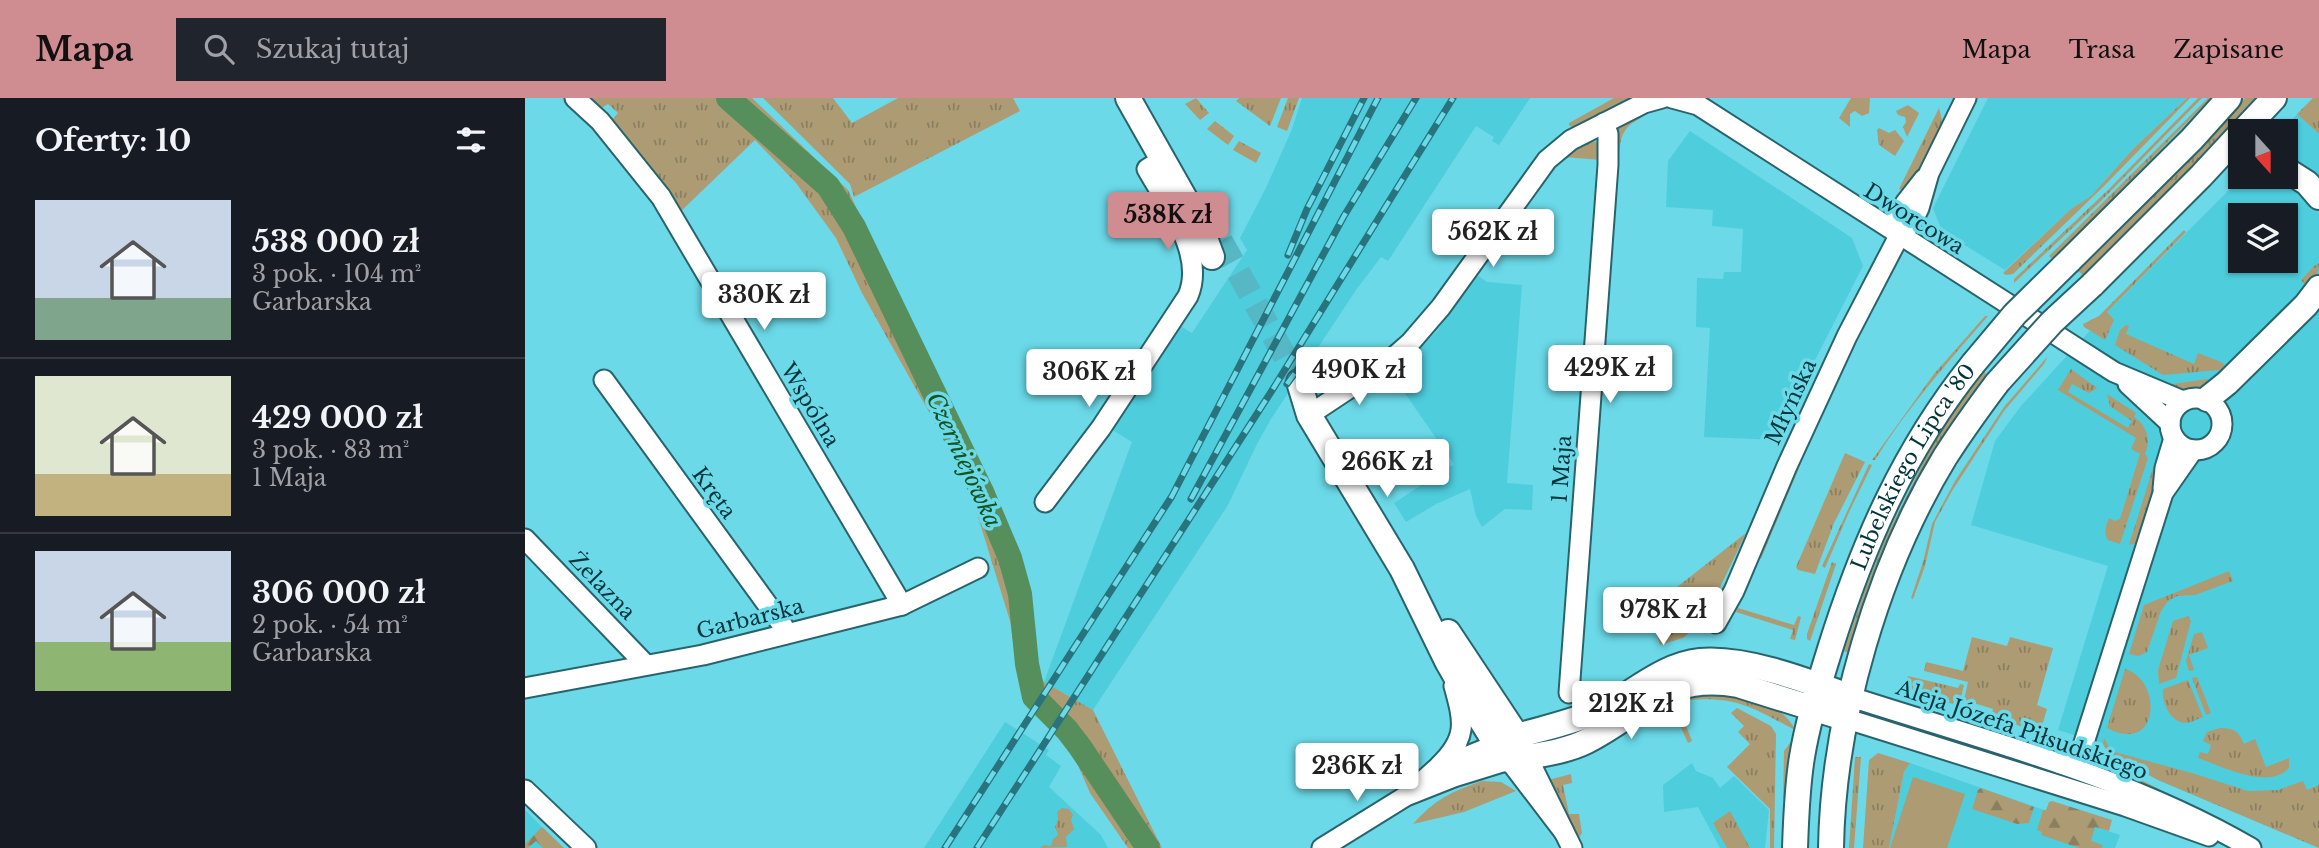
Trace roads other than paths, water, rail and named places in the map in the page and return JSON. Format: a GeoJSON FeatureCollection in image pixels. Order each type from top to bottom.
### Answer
{"type":"FeatureCollection","features":[{"type":"Feature","properties":{"kind":"main road"},"geometry":{"type":"LineString","coordinates":[[1128,98],[1212,242]]}},
{"type":"Feature","properties":{"kind":"main road","name":"Lubelskiego Lipca '80"},"geometry":{"type":"LineString","coordinates":[[1795,848],[1801,761],[1816,697],[1848,591],[1884,505],[1929,423],[1944,400],[2015,314],[2192,139],[2228,98]]}},
{"type":"Feature","properties":{"kind":"main road","name":"Lubelskiego Lipca '80"},"geometry":{"type":"LineString","coordinates":[[2254,119],[2274,98]]}},
{"type":"Feature","properties":{"kind":"main road","name":"Lubelskiego Lipca '80"},"geometry":{"type":"LineString","coordinates":[[1831,848],[1833,794],[1848,707],[1880,597],[1901,544],[1946,456],[1997,383],[2052,322],[2228,147]]}},
{"type":"Feature","properties":{"kind":"main road"},"geometry":{"type":"LineString","coordinates":[[2201,177],[2212,170],[2228,166]]}},
{"type":"Feature","properties":{"kind":"main road"},"geometry":{"type":"LineString","coordinates":[[2298,177],[2319,197]]}},
{"type":"Feature","properties":{"kind":"main road"},"geometry":{"type":"LineString","coordinates":[[2195,400],[2227,383],[2319,288]]}},
{"type":"Feature","properties":{"kind":"main road"},"geometry":{"type":"LineString","coordinates":[[1294,390],[1402,569],[1448,632],[1513,749]]}},
{"type":"Feature","properties":{"kind":"main road"},"geometry":{"type":"LineString","coordinates":[[1402,569],[1447,661],[1513,749]]}},
{"type":"Feature","properties":{"kind":"main road"},"geometry":{"type":"LineString","coordinates":[[1513,749],[1597,712],[1667,670],[1699,661],[1728,661],[1751,665],[1816,697],[1848,707]]}},
{"type":"Feature","properties":{"kind":"street","name":"Wspólna"},"geometry":{"type":"LineString","coordinates":[[575,98],[600,121],[661,197],[902,605]]}},
{"type":"Feature","properties":{"kind":"street"},"geometry":{"type":"LineString","coordinates":[[1309,415],[1386,364],[1410,343],[1441,307],[1547,160],[1571,140],[1644,103],[1662,98]]}},
{"type":"Feature","properties":{"kind":"street","name":"Młyńska"},"geometry":{"type":"LineString","coordinates":[[1716,623],[1734,591],[1815,402],[1899,236],[1912,222],[1919,208],[1929,173],[1966,98]]}},
{"type":"Feature","properties":{"kind":"street","name":"Dworcowa"},"geometry":{"type":"LineString","coordinates":[[1682,100],[2114,372],[2172,430]]}},
{"type":"Feature","properties":{"kind":"street","name":"1 Maja"},"geometry":{"type":"LineString","coordinates":[[1569,694],[1608,165],[1608,134],[1604,123]]}},
{"type":"Feature","properties":{"kind":"street"},"geometry":{"type":"LineString","coordinates":[[1045,502],[1108,416],[1193,286],[1192,262],[1186,243],[1147,169],[1163,159]]}},
{"type":"Feature","properties":{"kind":"street","name":"Dworcowa"},"geometry":{"type":"LineString","coordinates":[[2114,372],[2195,400]]}},
{"type":"Feature","properties":{"kind":"street","name":"Kręta"},"geometry":{"type":"LineString","coordinates":[[604,380],[783,626],[785,634]]}},
{"type":"Feature","properties":{"kind":"street"},"geometry":{"type":"LineString","coordinates":[[2061,764],[2082,749],[2163,494],[2165,468],[2176,407],[2195,400],[2213,404],[2221,416],[2222,431],[2214,444],[2200,450],[2184,447],[2172,430]]}},
{"type":"Feature","properties":{"kind":"street"},"geometry":{"type":"LineString","coordinates":[[2163,494],[2193,450]]}},
{"type":"Feature","properties":{"kind":"street","name":"Żelazna"},"geometry":{"type":"LineString","coordinates":[[525,539],[646,665]]}},
{"type":"Feature","properties":{"kind":"street","name":"Garbarska"},"geometry":{"type":"LineString","coordinates":[[525,688],[703,656],[902,605],[978,568]]}},
{"type":"Feature","properties":{"kind":"street"},"geometry":{"type":"LineString","coordinates":[[1406,796],[1454,750],[1462,729],[1461,710],[1447,661]]}},
{"type":"Feature","properties":{"kind":"street","name":"Aleja Józefa Piłsudskiego"},"geometry":{"type":"LineString","coordinates":[[1848,707],[2099,776],[2211,825],[2249,848]]}},
{"type":"Feature","properties":{"kind":"street","name":"Aleja Józefa Piłsudskiego"},"geometry":{"type":"LineString","coordinates":[[1848,707],[2249,848]]}},
{"type":"Feature","properties":{"kind":"street"},"geometry":{"type":"LineString","coordinates":[[1436,769],[1513,749]]}},
{"type":"Feature","properties":{"kind":"street"},"geometry":{"type":"LineString","coordinates":[[1322,848],[1406,796],[1513,749]]}},
{"type":"Feature","properties":{"kind":"street"},"geometry":{"type":"LineString","coordinates":[[1513,749],[1568,840]]}},
{"type":"Feature","properties":{"kind":"street"},"geometry":{"type":"LineString","coordinates":[[2082,749],[2099,776]]}},
{"type":"Feature","properties":{"kind":"street"},"geometry":{"type":"LineString","coordinates":[[525,790],[586,848]]}},
{"type":"Feature","properties":{"kind":"waterway","name":"Czerniejówka"},"geometry":{"type":"LineString","coordinates":[[728,98],[828,186],[854,227],[982,492],[1010,558],[1020,594],[1027,664],[1034,697],[1080,747],[1148,848]]}},
{"type":"Feature","properties":{"kind":"tunnel"},"geometry":{"type":"LineString","coordinates":[[1221,241],[1299,382]]}},
{"type":"Feature","properties":{"kind":"railway"},"geometry":{"type":"LineString","coordinates":[[1288,255],[1307,209],[1364,98]]}},
{"type":"Feature","properties":{"kind":"railway"},"geometry":{"type":"LineString","coordinates":[[945,848],[1172,496],[1378,98]]}},
{"type":"Feature","properties":{"kind":"railway"},"geometry":{"type":"LineString","coordinates":[[1191,499],[1344,216],[1416,98]]}},
{"type":"Feature","properties":{"kind":"railway"},"geometry":{"type":"LineString","coordinates":[[977,848],[1271,392],[1453,98]]}},
{"type":"Feature","properties":{"kind":"railway"},"geometry":{"type":"LineString","coordinates":[[1287,384],[1305,359]]}}]}
